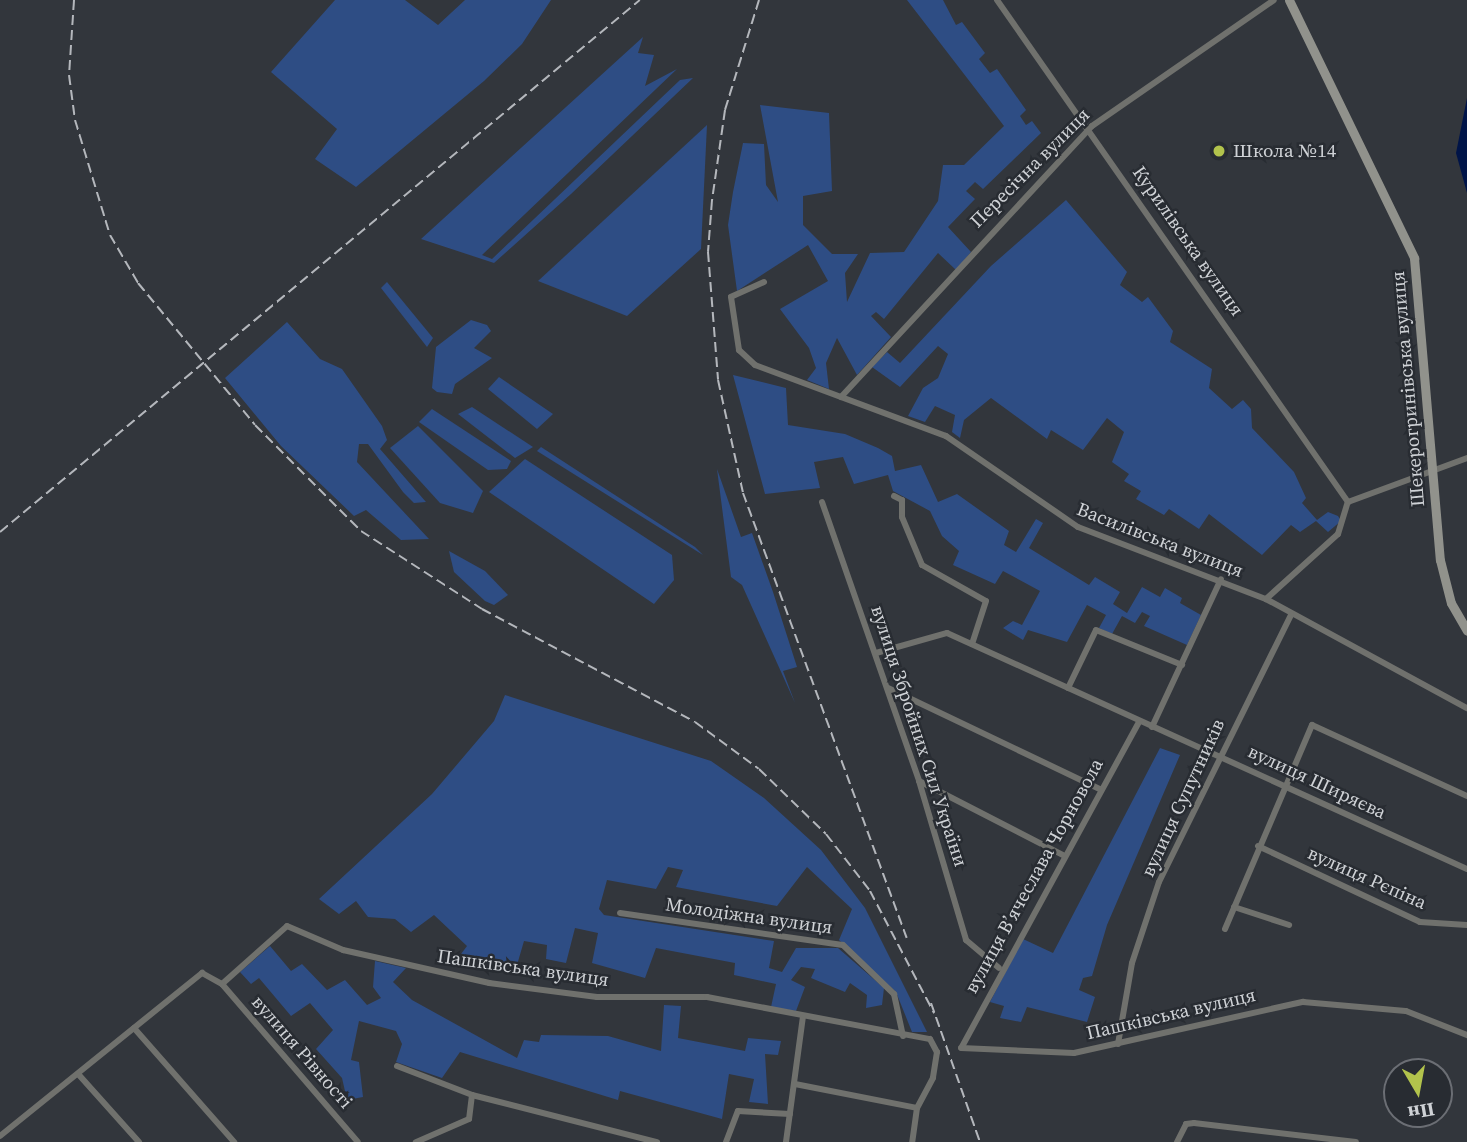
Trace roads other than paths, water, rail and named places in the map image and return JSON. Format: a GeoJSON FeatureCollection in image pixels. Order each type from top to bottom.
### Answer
{"type":"FeatureCollection","features":[{"type":"Feature","properties":{"kind":"street","name":"Курилівська вулиця"},"geometry":{"type":"LineString","coordinates":[[997,0],[1348,502]]}},
{"type":"Feature","properties":{"kind":"street","name":"Пересічна вулиця"},"geometry":{"type":"LineString","coordinates":[[841,397],[1088,131],[1274,0]]}},
{"type":"Feature","properties":{"kind":"street","name":"Шекерогринівська вулиця"},"geometry":{"type":"LineString","coordinates":[[1289,0],[1409,241],[1423,316],[1440,560],[1451,603],[1467,631]]}},
{"type":"Feature","properties":{"kind":"street","name":"Василівська вулиця"},"geometry":{"type":"LineString","coordinates":[[764,282],[731,297],[739,349],[785,379],[946,436],[1078,527],[1266,598],[1291,615],[1467,708]]}},
{"type":"Feature","properties":{"kind":"street"},"geometry":{"type":"LineString","coordinates":[[1266,598],[1338,534],[1348,502],[1434,467],[1467,458]]}},
{"type":"Feature","properties":{"kind":"street"},"geometry":{"type":"LineString","coordinates":[[894,496],[902,500],[902,517],[922,565],[986,601],[972,644]]}},
{"type":"Feature","properties":{"kind":"street","name":"вулиця Збройних Сил України"},"geometry":{"type":"LineString","coordinates":[[822,502],[919,781],[966,940],[999,968]]}},
{"type":"Feature","properties":{"kind":"street"},"geometry":{"type":"LineString","coordinates":[[1153,727],[1221,579]]}},
{"type":"Feature","properties":{"kind":"street","name":"вулиця Супутників"},"geometry":{"type":"LineString","coordinates":[[1118,1044],[1132,963],[1159,882],[1219,755],[1291,615]]}},
{"type":"Feature","properties":{"kind":"street"},"geometry":{"type":"LineString","coordinates":[[1068,688],[1096,630],[1182,665]]}},
{"type":"Feature","properties":{"kind":"street","name":"вулиця Ширяєва"},"geometry":{"type":"LineString","coordinates":[[876,653],[947,634],[1467,869]]}},
{"type":"Feature","properties":{"kind":"street"},"geometry":{"type":"LineString","coordinates":[[888,688],[1100,789]]}},
{"type":"Feature","properties":{"kind":"street","name":"вулиця Вʼячеслава Чорновола"},"geometry":{"type":"LineString","coordinates":[[961,1048],[999,968],[1139,722]]}},
{"type":"Feature","properties":{"kind":"street"},"geometry":{"type":"LineString","coordinates":[[1225,929],[1284,784],[1312,725],[1467,796]]}},
{"type":"Feature","properties":{"kind":"street"},"geometry":{"type":"LineString","coordinates":[[919,781],[1063,855]]}},
{"type":"Feature","properties":{"kind":"street","name":"вулиця Рєпіна"},"geometry":{"type":"LineString","coordinates":[[1258,846],[1420,922],[1467,925]]}},
{"type":"Feature","properties":{"kind":"street"},"geometry":{"type":"LineString","coordinates":[[1234,907],[1289,925]]}},
{"type":"Feature","properties":{"kind":"street","name":"Молодіжна вулиця"},"geometry":{"type":"LineString","coordinates":[[620,913],[843,945],[894,994],[903,1036]]}},
{"type":"Feature","properties":{"kind":"street","name":"Пашківська вулиця"},"geometry":{"type":"LineString","coordinates":[[222,984],[287,926],[344,950],[488,983],[597,997],[706,997],[930,1039],[937,1052],[933,1078],[917,1108]]}},
{"type":"Feature","properties":{"kind":"street"},"geometry":{"type":"LineString","coordinates":[[0,1136],[79,1075],[198,974],[222,984]]}},
{"type":"Feature","properties":{"kind":"street","name":"вулиця Рівності"},"geometry":{"type":"LineString","coordinates":[[222,984],[358,1142]]}},
{"type":"Feature","properties":{"kind":"street","name":"Пашківська вулиця"},"geometry":{"type":"LineString","coordinates":[[961,1048],[1074,1053],[1303,1002],[1406,1011],[1467,1035]]}},
{"type":"Feature","properties":{"kind":"street"},"geometry":{"type":"LineString","coordinates":[[786,1142],[803,1017]]}},
{"type":"Feature","properties":{"kind":"street"},"geometry":{"type":"LineString","coordinates":[[134,1028],[234,1142]]}},
{"type":"Feature","properties":{"kind":"street"},"geometry":{"type":"LineString","coordinates":[[397,1066],[472,1095],[657,1142]]}},
{"type":"Feature","properties":{"kind":"street"},"geometry":{"type":"LineString","coordinates":[[79,1075],[139,1142]]}},
{"type":"Feature","properties":{"kind":"street"},"geometry":{"type":"LineString","coordinates":[[794,1084],[917,1108],[912,1142]]}},
{"type":"Feature","properties":{"kind":"street"},"geometry":{"type":"LineString","coordinates":[[416,1142],[469,1119],[472,1095]]}},
{"type":"Feature","properties":{"kind":"street"},"geometry":{"type":"LineString","coordinates":[[726,1142],[733,1115],[746,1108],[790,1114]]}},
{"type":"Feature","properties":{"kind":"street"},"geometry":{"type":"LineString","coordinates":[[1177,1142],[1186,1124],[1304,1139],[1356,1142]]}},
{"type":"Feature","properties":{"kind":"railway"},"geometry":{"type":"LineString","coordinates":[[74,0],[69,75],[75,120],[110,235],[138,283],[255,425],[361,531],[482,609],[695,722],[759,769],[826,834],[870,891],[934,1013]]}},
{"type":"Feature","properties":{"kind":"railway"},"geometry":{"type":"LineString","coordinates":[[0,532],[640,0]]}},
{"type":"Feature","properties":{"kind":"railway"},"geometry":{"type":"LineString","coordinates":[[759,0],[725,110],[712,200],[708,252],[718,380],[743,493],[907,938]]}},
{"type":"Feature","properties":{"kind":"railway"},"geometry":{"type":"LineString","coordinates":[[931,1003],[980,1142]]}},
{"type":"Feature","properties":{"kind":"place","name":"Школа №14"},"geometry":{"type":"Point","coordinates":[1219,151]}}]}
